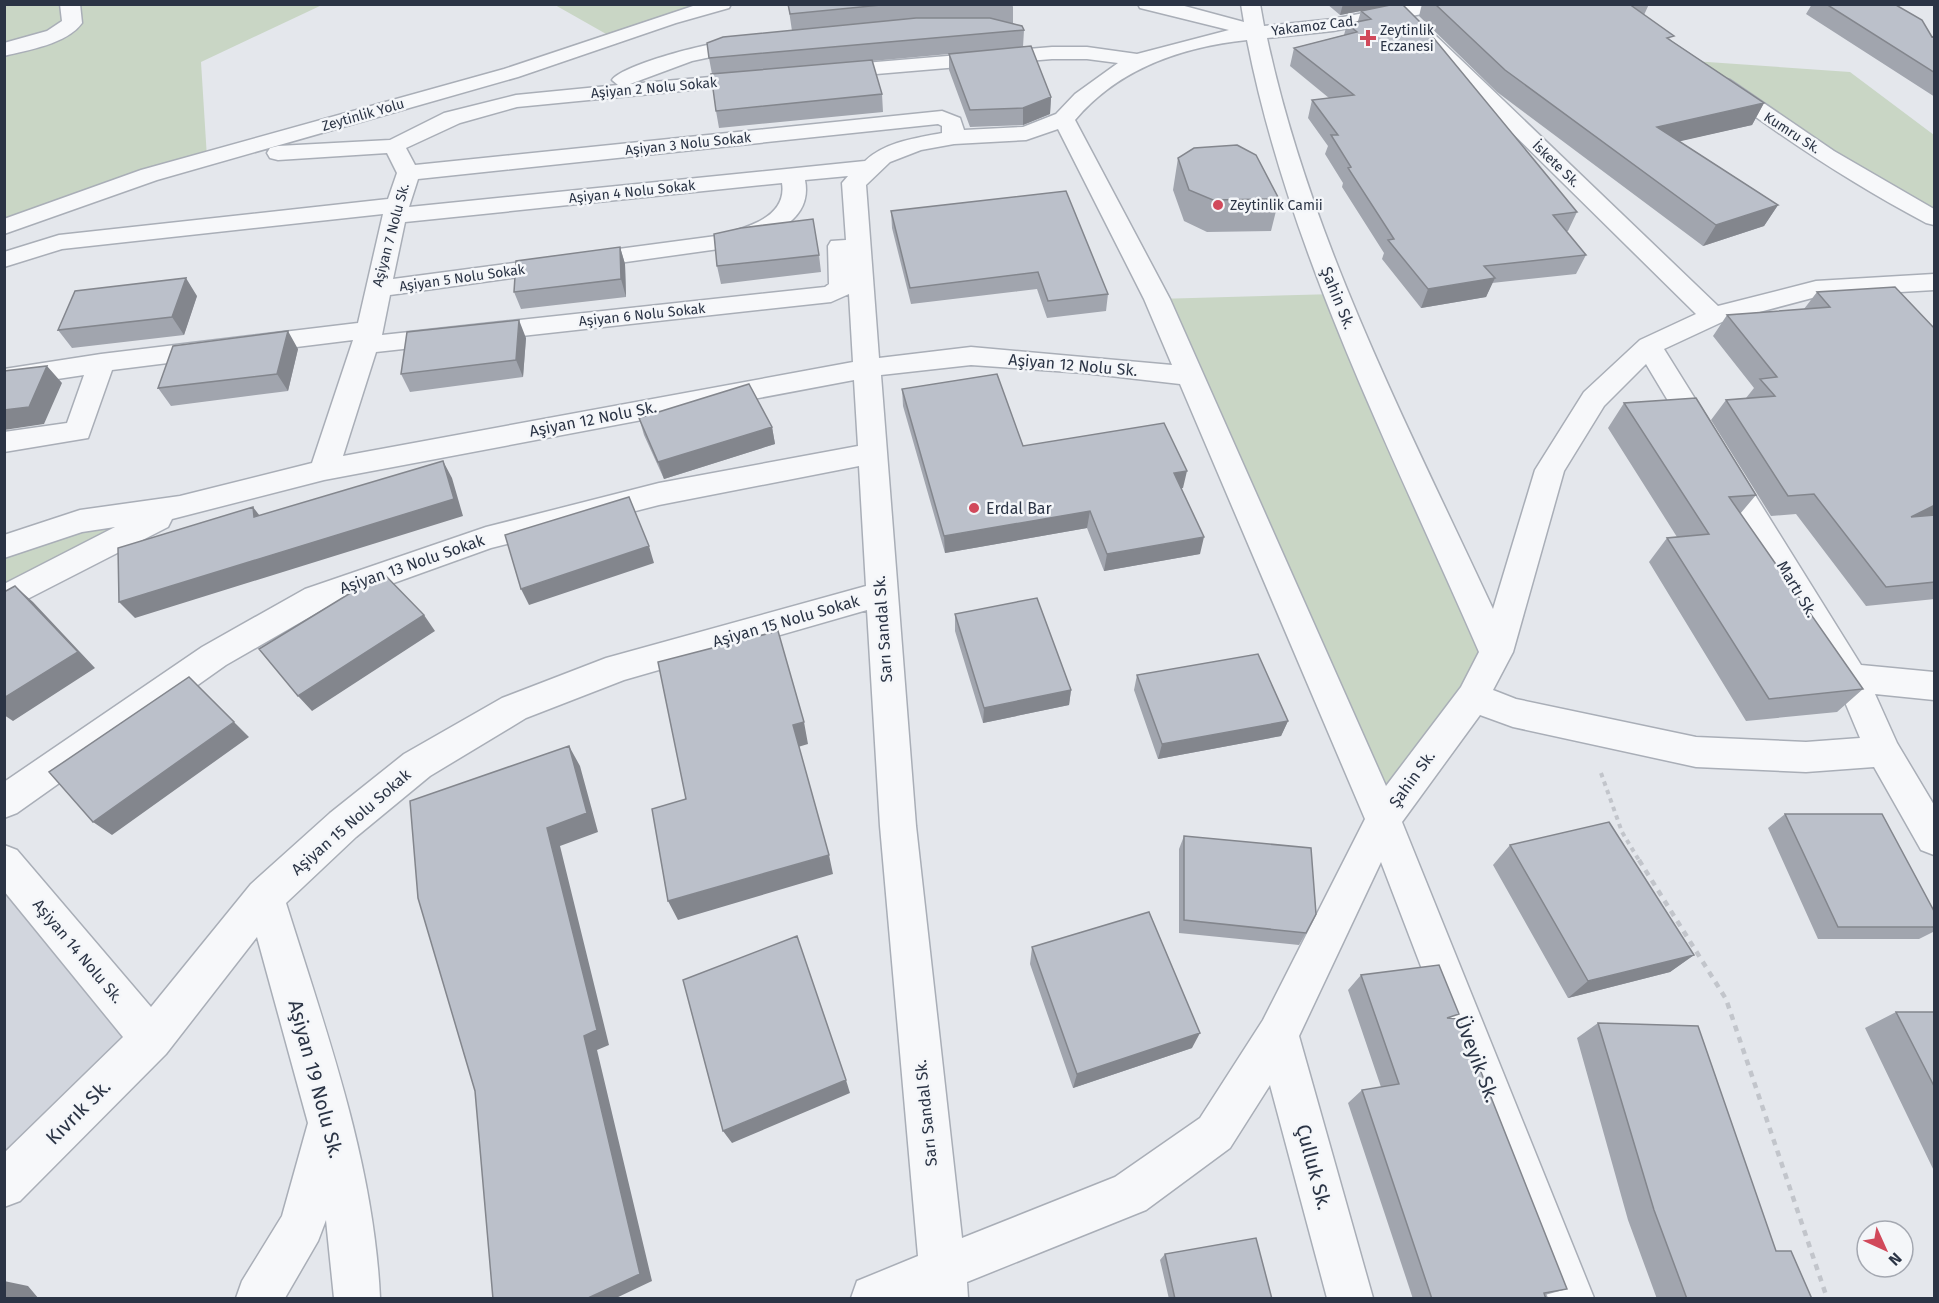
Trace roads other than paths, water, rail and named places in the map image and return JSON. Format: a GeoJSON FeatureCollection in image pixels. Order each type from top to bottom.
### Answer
{"type":"FeatureCollection","features":[{"type":"Feature","properties":{"kind":"street"},"geometry":{"type":"LineString","coordinates":[[4,50],[54,35],[72,23],[70,4]]}},
{"type":"Feature","properties":{"kind":"street","name":"Zeytinlik Yolu"},"geometry":{"type":"LineString","coordinates":[[4,227],[149,175],[511,73],[669,19],[722,4]]}},
{"type":"Feature","properties":{"kind":"street"},"geometry":{"type":"LineString","coordinates":[[1147,4],[1196,14],[1257,33]]}},
{"type":"Feature","properties":{"kind":"street","name":"Şahin Sk."},"geometry":{"type":"LineString","coordinates":[[1250,4],[1271,107],[1335,294],[1496,652],[1473,697],[1383,819]]}},
{"type":"Feature","properties":{"kind":"street","name":"Yakamoz Cad."},"geometry":{"type":"LineString","coordinates":[[1138,60],[1187,45],[1257,33],[1333,25],[1443,4]]}},
{"type":"Feature","properties":{"kind":"street","name":"İskete Sk."},"geometry":{"type":"LineString","coordinates":[[1400,12],[1713,316]]}},
{"type":"Feature","properties":{"kind":"street"},"geometry":{"type":"LineString","coordinates":[[1023,35],[1087,53],[1138,60]]}},
{"type":"Feature","properties":{"kind":"street"},"geometry":{"type":"LineString","coordinates":[[586,94],[678,59],[727,45],[775,41]]}},
{"type":"Feature","properties":{"kind":"street"},"geometry":{"type":"LineString","coordinates":[[810,74],[1010,56],[1087,53]]}},
{"type":"Feature","properties":{"kind":"street"},"geometry":{"type":"LineString","coordinates":[[1064,119],[1082,98],[1107,78],[1138,60]]}},
{"type":"Feature","properties":{"kind":"street","name":"Kumru Sk."},"geometry":{"type":"LineString","coordinates":[[1710,74],[1770,120],[1892,196],[1935,218]]}},
{"type":"Feature","properties":{"kind":"street","name":"Aşiyan 2 Nolu Sokak"},"geometry":{"type":"LineString","coordinates":[[394,146],[431,126],[480,108],[516,101],[775,77]]}},
{"type":"Feature","properties":{"kind":"street","name":"Aşiyan 3 Nolu Sokak"},"geometry":{"type":"LineString","coordinates":[[408,173],[942,117],[952,123],[954,137]]}},
{"type":"Feature","properties":{"kind":"street","name":"Şahin Sk."},"geometry":{"type":"LineString","coordinates":[[1064,119],[1157,299],[1383,819]]}},
{"type":"Feature","properties":{"kind":"street","name":"Sarı Sandal Sk."},"geometry":{"type":"LineString","coordinates":[[943,1284],[898,826],[854,183],[882,157],[915,145],[954,137],[1026,132],[1064,119]]}},
{"type":"Feature","properties":{"kind":"street"},"geometry":{"type":"LineString","coordinates":[[207,158],[394,146]]}},
{"type":"Feature","properties":{"kind":"street","name":"Aşiyan 7 Nolu Sk."},"geometry":{"type":"LineString","coordinates":[[324,470],[367,337],[395,210],[408,173],[394,146]]}},
{"type":"Feature","properties":{"kind":"street","name":"Aşiyan 4 Nolu Sokak"},"geometry":{"type":"LineString","coordinates":[[4,260],[58,242],[869,167]]}},
{"type":"Feature","properties":{"kind":"street","name":"Aşiyan 5 Nolu Sokak"},"geometry":{"type":"LineString","coordinates":[[377,289],[717,243],[765,229],[784,212],[795,196],[793,175]]}},
{"type":"Feature","properties":{"kind":"street","name":"Aşiyan 6 Nolu Sokak"},"geometry":{"type":"LineString","coordinates":[[367,337],[831,294],[842,287],[839,234],[857,220]]}},
{"type":"Feature","properties":{"kind":"street"},"geometry":{"type":"LineString","coordinates":[[1496,652],[1550,470],[1594,399],[1649,346],[1713,316],[1816,289],[1925,282],[1935,303]]}},
{"type":"Feature","properties":{"kind":"street"},"geometry":{"type":"LineString","coordinates":[[4,378],[100,363],[367,337]]}},
{"type":"Feature","properties":{"kind":"street","name":"Martı Sk."},"geometry":{"type":"LineString","coordinates":[[1649,346],[1851,678],[1883,751],[1935,838]]}},
{"type":"Feature","properties":{"kind":"street","name":"Aşiyan 12 Nolu Sk."},"geometry":{"type":"LineString","coordinates":[[4,547],[80,522],[180,507],[324,470],[868,368],[971,356],[1084,364],[1190,376]]}},
{"type":"Feature","properties":{"kind":"street"},"geometry":{"type":"LineString","coordinates":[[4,442],[78,431],[100,363]]}},
{"type":"Feature","properties":{"kind":"street","name":"Aşiyan 13 Nolu Sokak"},"geometry":{"type":"LineString","coordinates":[[4,802],[214,656],[316,598],[486,538],[659,494],[873,453]]}},
{"type":"Feature","properties":{"kind":"street"},"geometry":{"type":"LineString","coordinates":[[4,599],[180,507]]}},
{"type":"Feature","properties":{"kind":"street","name":"Aşiyan 15 Nolu Sokak"},"geometry":{"type":"LineString","coordinates":[[151,1039],[265,897],[343,825],[417,765],[514,708],[618,668],[881,594]]}},
{"type":"Feature","properties":{"kind":"street"},"geometry":{"type":"LineString","coordinates":[[1851,678],[1935,686]]}},
{"type":"Feature","properties":{"kind":"street"},"geometry":{"type":"LineString","coordinates":[[1473,697],[1513,713],[1696,752],[1806,757],[1883,751]]}},
{"type":"Feature","properties":{"kind":"street"},"geometry":{"type":"LineString","coordinates":[[874,1299],[943,1284],[1130,1194],[1215,1133],[1278,1035],[1383,819]]}},
{"type":"Feature","properties":{"kind":"street","name":"Üveyik Sk."},"geometry":{"type":"LineString","coordinates":[[1383,819],[1571,1299]]}},
{"type":"Feature","properties":{"kind":"street","name":"Aşiyan 14 Nolu Sk."},"geometry":{"type":"LineString","coordinates":[[4,862],[151,1039]]}},
{"type":"Feature","properties":{"kind":"street","name":"Aşiyan 19 Nolu Sk."},"geometry":{"type":"LineString","coordinates":[[265,897],[330,1119],[355,1251],[357,1299]]}},
{"type":"Feature","properties":{"kind":"street","name":"Çulluk Sk."},"geometry":{"type":"LineString","coordinates":[[1278,1035],[1350,1299]]}},
{"type":"Feature","properties":{"kind":"street","name":"Kıvrık Sk."},"geometry":{"type":"LineString","coordinates":[[4,1185],[151,1039]]}},
{"type":"Feature","properties":{"kind":"street"},"geometry":{"type":"LineString","coordinates":[[259,1299],[302,1225],[330,1119]]}},
{"type":"Feature","properties":{"kind":"place","name":"Zeytinlik Eczanesi"},"geometry":{"type":"Point","coordinates":[1368,38]}},
{"type":"Feature","properties":{"kind":"place","name":"Zeytinlik Camii"},"geometry":{"type":"Point","coordinates":[1218,205]}},
{"type":"Feature","properties":{"kind":"place","name":"Erdal Bar"},"geometry":{"type":"Point","coordinates":[974,508]}}]}
